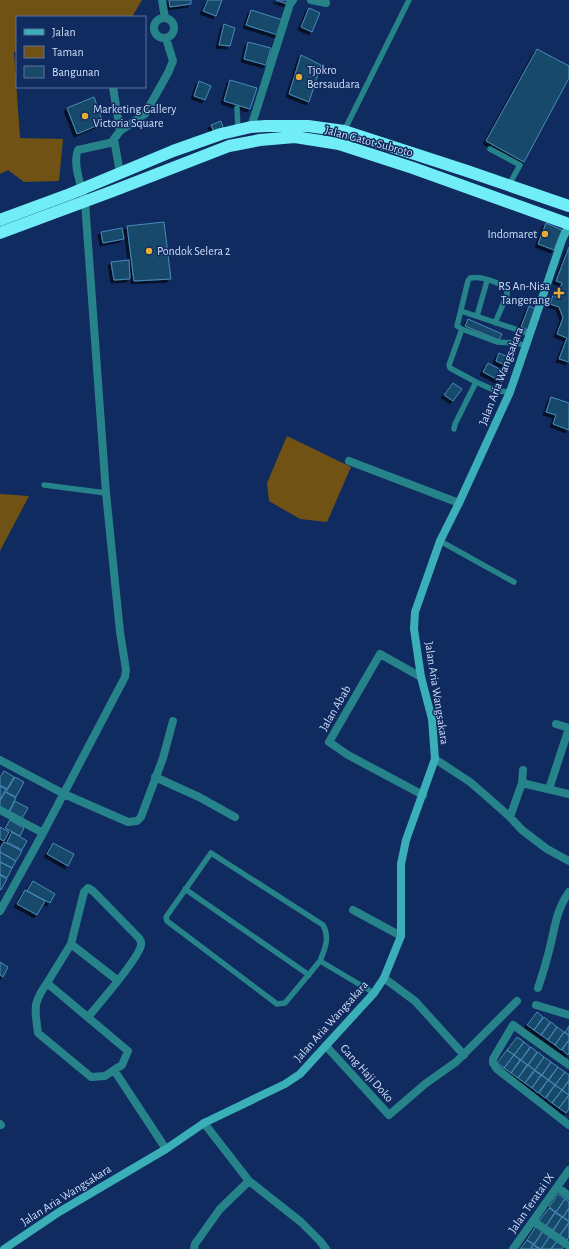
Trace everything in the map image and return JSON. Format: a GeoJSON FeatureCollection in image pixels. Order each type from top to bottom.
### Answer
{"type":"FeatureCollection","features":[{"type":"Feature","properties":{"kind":"highway","name":"Jalan Gatot Subroto"},"geometry":{"type":"LineString","coordinates":[[0,220],[173,151],[221,134],[251,127],[308,126],[344,131],[569,206]]}},
{"type":"Feature","properties":{"kind":"highway","name":"Jalan Gatot Subroto"},"geometry":{"type":"LineString","coordinates":[[0,233],[88,201],[229,146],[260,140],[295,137],[339,144],[414,168],[569,225]]}},
{"type":"Feature","properties":{"kind":"street"},"geometry":{"type":"LineString","coordinates":[[162,0],[165,18]]}},
{"type":"Feature","properties":{"kind":"street"},"geometry":{"type":"LineString","coordinates":[[251,127],[290,4],[293,0]]}},
{"type":"Feature","properties":{"kind":"street"},"geometry":{"type":"LineString","coordinates":[[311,0],[326,3]]}},
{"type":"Feature","properties":{"kind":"street"},"geometry":{"type":"LineString","coordinates":[[165,18],[171,20],[174,26],[173,32],[166,38],[160,37],[155,33],[154,27],[159,19],[165,18]]}},
{"type":"Feature","properties":{"kind":"street"},"geometry":{"type":"LineString","coordinates":[[114,175],[114,139],[120,131],[145,114],[168,73],[172,61],[166,38]]}},
{"type":"Feature","properties":{"kind":"street"},"geometry":{"type":"LineString","coordinates":[[113,88],[120,131]]}},
{"type":"Feature","properties":{"kind":"street"},"geometry":{"type":"LineString","coordinates":[[339,144],[344,131]]}},
{"type":"Feature","properties":{"kind":"street"},"geometry":{"type":"LineString","coordinates":[[0,911],[64,794],[125,677],[126,670],[106,493],[88,201],[85,187],[77,168],[76,154],[78,150],[114,142]]}},
{"type":"Feature","properties":{"kind":"street","name":"Jalan Aria Wangsakara"},"geometry":{"type":"LineString","coordinates":[[4,1249],[59,1212],[166,1149],[204,1123],[285,1084],[300,1074],[374,993],[384,978],[401,936],[401,864],[406,840],[435,759],[432,719],[421,677],[414,629],[415,612],[440,542],[510,392],[562,240],[569,225]]}},
{"type":"Feature","properties":{"kind":"street"},"geometry":{"type":"LineString","coordinates":[[349,461],[459,503]]}},
{"type":"Feature","properties":{"kind":"street","name":"Jalan Abab"},"geometry":{"type":"LineString","coordinates":[[421,677],[380,654],[330,742],[348,755],[423,795]]}},
{"type":"Feature","properties":{"kind":"street"},"geometry":{"type":"LineString","coordinates":[[0,760],[64,794],[128,822],[137,821],[141,817],[173,721]]}},
{"type":"Feature","properties":{"kind":"street"},"geometry":{"type":"LineString","coordinates":[[550,789],[569,728],[556,724]]}},
{"type":"Feature","properties":{"kind":"street"},"geometry":{"type":"LineString","coordinates":[[435,759],[470,782],[510,816],[522,830],[546,849],[569,861]]}},
{"type":"Feature","properties":{"kind":"street"},"geometry":{"type":"LineString","coordinates":[[510,816],[522,783],[523,770]]}},
{"type":"Feature","properties":{"kind":"street"},"geometry":{"type":"LineString","coordinates":[[155,777],[193,794],[235,817]]}},
{"type":"Feature","properties":{"kind":"street"},"geometry":{"type":"LineString","coordinates":[[522,783],[569,794]]}},
{"type":"Feature","properties":{"kind":"street"},"geometry":{"type":"LineString","coordinates":[[0,810],[43,833]]}},
{"type":"Feature","properties":{"kind":"street"},"geometry":{"type":"LineString","coordinates":[[47,983],[128,1051],[122,1065],[105,1076],[91,1077],[38,1033],[35,1006],[40,993],[71,944],[84,892],[88,888],[93,891],[141,940],[141,945],[139,951],[88,1017]]}},
{"type":"Feature","properties":{"kind":"street"},"geometry":{"type":"LineString","coordinates":[[538,988],[549,952],[556,916],[561,904],[569,892]]}},
{"type":"Feature","properties":{"kind":"street"},"geometry":{"type":"LineString","coordinates":[[353,910],[401,936]]}},
{"type":"Feature","properties":{"kind":"street"},"geometry":{"type":"LineString","coordinates":[[71,944],[117,980]]}},
{"type":"Feature","properties":{"kind":"street"},"geometry":{"type":"LineString","coordinates":[[384,978],[415,1001],[464,1055],[517,1001]]}},
{"type":"Feature","properties":{"kind":"street"},"geometry":{"type":"LineString","coordinates":[[536,1005],[569,1015]]}},
{"type":"Feature","properties":{"kind":"street"},"geometry":{"type":"LineString","coordinates":[[569,1065],[513,1025],[493,1059],[493,1063],[497,1068],[569,1125]]}},
{"type":"Feature","properties":{"kind":"street","name":"Gang Haji Doko"},"geometry":{"type":"LineString","coordinates":[[326,1046],[389,1115],[425,1084],[464,1055]]}},
{"type":"Feature","properties":{"kind":"street"},"geometry":{"type":"LineString","coordinates":[[114,1070],[166,1149]]}},
{"type":"Feature","properties":{"kind":"street"},"geometry":{"type":"LineString","coordinates":[[204,1123],[249,1181],[301,1222],[326,1249]]}},
{"type":"Feature","properties":{"kind":"street","name":"Jalan Teratai IX"},"geometry":{"type":"LineString","coordinates":[[513,1249],[569,1170]]}},
{"type":"Feature","properties":{"kind":"street"},"geometry":{"type":"LineString","coordinates":[[194,1249],[195,1244],[220,1208],[249,1181]]}},
{"type":"Feature","properties":{"kind":"street"},"geometry":{"type":"LineString","coordinates":[[557,1187],[569,1196]]}},
{"type":"Feature","properties":{"kind":"street"},"geometry":{"type":"LineString","coordinates":[[533,1221],[569,1246]]}},
{"type":"Feature","properties":{"kind":"lane"},"geometry":{"type":"LineString","coordinates":[[344,131],[409,0]]}},
{"type":"Feature","properties":{"kind":"lane"},"geometry":{"type":"LineString","coordinates":[[237,108],[238,130]]}},
{"type":"Feature","properties":{"kind":"lane"},"geometry":{"type":"LineString","coordinates":[[490,149],[520,165],[509,185]]}},
{"type":"Feature","properties":{"kind":"lane"},"geometry":{"type":"LineString","coordinates":[[495,323],[507,295],[507,290],[503,285],[474,277],[469,279],[456,324],[457,326],[498,342],[505,344],[517,343],[526,346]]}},
{"type":"Feature","properties":{"kind":"lane"},"geometry":{"type":"LineString","coordinates":[[477,316],[487,281]]}},
{"type":"Feature","properties":{"kind":"lane"},"geometry":{"type":"LineString","coordinates":[[461,310],[530,334]]}},
{"type":"Feature","properties":{"kind":"lane"},"geometry":{"type":"LineString","coordinates":[[462,329],[449,365],[450,368],[496,391],[510,392]]}},
{"type":"Feature","properties":{"kind":"lane"},"geometry":{"type":"LineString","coordinates":[[454,429],[476,382]]}},
{"type":"Feature","properties":{"kind":"lane"},"geometry":{"type":"LineString","coordinates":[[44,485],[106,493]]}},
{"type":"Feature","properties":{"kind":"lane"},"geometry":{"type":"LineString","coordinates":[[440,542],[514,582]]}},
{"type":"Feature","properties":{"kind":"lane"},"geometry":{"type":"LineString","coordinates":[[211,853],[323,925],[327,932],[326,947],[320,961],[284,1003],[275,1003],[167,921],[166,917],[211,853]]}},
{"type":"Feature","properties":{"kind":"lane"},"geometry":{"type":"LineString","coordinates":[[186,889],[309,975]]}},
{"type":"Feature","properties":{"kind":"lane"},"geometry":{"type":"LineString","coordinates":[[320,961],[374,993]]}},
{"type":"Feature","properties":{"kind":"green space"},"geometry":{"type":"Polygon","coordinates":[[[0,0],[142,0],[133,16],[16,16],[16,52],[14,52],[20,138],[63,139],[59,181],[24,182],[8,170],[0,174],[0,0]]]}},
{"type":"Feature","properties":{"kind":"green space"},"geometry":{"type":"Polygon","coordinates":[[[287,436],[351,467],[327,522],[300,519],[269,501],[267,483],[287,436]]]}},
{"type":"Feature","properties":{"kind":"green space"},"geometry":{"type":"Polygon","coordinates":[[[0,494],[29,496],[0,551],[0,494]]]}},
{"type":"Feature","properties":{"kind":"building"},"geometry":{"type":"Polygon","coordinates":[[[169,0],[191,0],[191,4],[170,7],[169,0]]]}},
{"type":"Feature","properties":{"kind":"building"},"geometry":{"type":"Polygon","coordinates":[[[208,0],[222,0],[216,16],[203,11],[208,0]]]}},
{"type":"Feature","properties":{"kind":"building"},"geometry":{"type":"Polygon","coordinates":[[[276,0],[288,0],[287,4],[276,0]]]}},
{"type":"Feature","properties":{"kind":"building"},"geometry":{"type":"Polygon","coordinates":[[[309,8],[320,13],[312,32],[301,27],[309,8]]]}},
{"type":"Feature","properties":{"kind":"building"},"geometry":{"type":"Polygon","coordinates":[[[251,10],[283,20],[278,35],[246,25],[251,10]]]}},
{"type":"Feature","properties":{"kind":"building"},"geometry":{"type":"Polygon","coordinates":[[[224,24],[235,28],[230,46],[219,45],[224,24]]]}},
{"type":"Feature","properties":{"kind":"building"},"geometry":{"type":"Polygon","coordinates":[[[248,42],[271,48],[266,65],[244,59],[248,42]]]}},
{"type":"Feature","properties":{"kind":"building"},"geometry":{"type":"Polygon","coordinates":[[[537,49],[569,66],[569,78],[524,162],[486,141],[537,49]]]}},
{"type":"Feature","properties":{"kind":"building"},"geometry":{"type":"Polygon","coordinates":[[[301,55],[321,65],[309,102],[289,94],[301,55]]]}},
{"type":"Feature","properties":{"kind":"building"},"geometry":{"type":"Polygon","coordinates":[[[230,80],[257,88],[250,109],[224,101],[230,80]]]}},
{"type":"Feature","properties":{"kind":"building"},"geometry":{"type":"Polygon","coordinates":[[[199,81],[211,86],[205,100],[194,96],[199,81]]]}},
{"type":"Feature","properties":{"kind":"building"},"geometry":{"type":"Polygon","coordinates":[[[94,97],[103,123],[77,134],[67,108],[94,97]]]}},
{"type":"Feature","properties":{"kind":"building"},"geometry":{"type":"Polygon","coordinates":[[[221,121],[224,130],[215,134],[211,125],[221,121]]]}},
{"type":"Feature","properties":{"kind":"building"},"geometry":{"type":"Polygon","coordinates":[[[164,222],[171,279],[134,281],[127,226],[164,222]]]}},
{"type":"Feature","properties":{"kind":"building"},"geometry":{"type":"Polygon","coordinates":[[[546,223],[562,230],[554,250],[538,244],[546,223]]]}},
{"type":"Feature","properties":{"kind":"building"},"geometry":{"type":"Polygon","coordinates":[[[122,228],[124,239],[103,243],[101,232],[122,228]]]}},
{"type":"Feature","properties":{"kind":"building"},"geometry":{"type":"Polygon","coordinates":[[[569,247],[569,362],[559,359],[567,338],[557,334],[563,318],[559,307],[550,304],[553,295],[557,297],[562,283],[556,281],[569,247]]]}},
{"type":"Feature","properties":{"kind":"building"},"geometry":{"type":"Polygon","coordinates":[[[129,260],[130,279],[114,280],[111,262],[129,260]]]}},
{"type":"Feature","properties":{"kind":"building"},"geometry":{"type":"Polygon","coordinates":[[[529,306],[536,309],[528,330],[521,327],[529,306]]]}},
{"type":"Feature","properties":{"kind":"building"},"geometry":{"type":"Polygon","coordinates":[[[468,319],[502,334],[499,340],[465,326],[468,319]]]}},
{"type":"Feature","properties":{"kind":"building"},"geometry":{"type":"Polygon","coordinates":[[[499,353],[513,359],[509,367],[496,361],[499,353]]]}},
{"type":"Feature","properties":{"kind":"building"},"geometry":{"type":"Polygon","coordinates":[[[488,363],[507,373],[502,382],[483,372],[488,363]]]}},
{"type":"Feature","properties":{"kind":"building"},"geometry":{"type":"Polygon","coordinates":[[[453,383],[462,389],[453,401],[444,395],[453,383]]]}},
{"type":"Feature","properties":{"kind":"building"},"geometry":{"type":"Polygon","coordinates":[[[551,397],[569,403],[569,430],[553,424],[556,415],[546,412],[551,397]]]}},
{"type":"Feature","properties":{"kind":"building"},"geometry":{"type":"Polygon","coordinates":[[[4,771],[14,777],[7,789],[0,785],[0,777],[4,771]]]}},
{"type":"Feature","properties":{"kind":"building"},"geometry":{"type":"Polygon","coordinates":[[[15,777],[24,782],[16,797],[6,792],[15,777]]]}},
{"type":"Feature","properties":{"kind":"building"},"geometry":{"type":"Polygon","coordinates":[[[0,786],[6,789],[0,800],[0,786]]]}},
{"type":"Feature","properties":{"kind":"building"},"geometry":{"type":"Polygon","coordinates":[[[5,792],[16,798],[8,813],[0,809],[0,801],[5,792]]]}},
{"type":"Feature","properties":{"kind":"building"},"geometry":{"type":"Polygon","coordinates":[[[15,801],[28,808],[21,820],[9,813],[15,801]]]}},
{"type":"Feature","properties":{"kind":"building"},"geometry":{"type":"Polygon","coordinates":[[[10,820],[24,828],[20,836],[5,828],[10,820]]]}},
{"type":"Feature","properties":{"kind":"building"},"geometry":{"type":"Polygon","coordinates":[[[0,827],[9,832],[4,841],[0,839],[0,827]]]}},
{"type":"Feature","properties":{"kind":"building"},"geometry":{"type":"Polygon","coordinates":[[[12,832],[27,841],[22,850],[7,842],[12,832]]]}},
{"type":"Feature","properties":{"kind":"building"},"geometry":{"type":"Polygon","coordinates":[[[4,842],[22,851],[16,861],[0,852],[0,848],[4,842]]]}},
{"type":"Feature","properties":{"kind":"building"},"geometry":{"type":"Polygon","coordinates":[[[53,843],[74,854],[68,866],[47,854],[53,843]]]}},
{"type":"Feature","properties":{"kind":"building"},"geometry":{"type":"Polygon","coordinates":[[[0,852],[16,861],[12,868],[0,862],[0,852]]]}},
{"type":"Feature","properties":{"kind":"building"},"geometry":{"type":"Polygon","coordinates":[[[0,862],[12,868],[7,878],[0,874],[0,862]]]}},
{"type":"Feature","properties":{"kind":"building"},"geometry":{"type":"Polygon","coordinates":[[[0,875],[7,879],[1,890],[0,889],[0,875]]]}},
{"type":"Feature","properties":{"kind":"building"},"geometry":{"type":"Polygon","coordinates":[[[33,881],[55,894],[50,903],[27,891],[33,881]]]}},
{"type":"Feature","properties":{"kind":"building"},"geometry":{"type":"Polygon","coordinates":[[[25,890],[45,901],[37,915],[17,904],[25,890]]]}},
{"type":"Feature","properties":{"kind":"building"},"geometry":{"type":"Polygon","coordinates":[[[0,962],[8,967],[3,977],[0,975],[0,962]]]}},
{"type":"Feature","properties":{"kind":"building"},"geometry":{"type":"Polygon","coordinates":[[[537,1012],[543,1017],[534,1030],[527,1025],[537,1012]]]}},
{"type":"Feature","properties":{"kind":"building"},"geometry":{"type":"Polygon","coordinates":[[[544,1017],[550,1022],[541,1035],[534,1030],[544,1017]]]}},
{"type":"Feature","properties":{"kind":"building"},"geometry":{"type":"Polygon","coordinates":[[[551,1022],[557,1027],[548,1040],[541,1035],[551,1022]]]}},
{"type":"Feature","properties":{"kind":"building"},"geometry":{"type":"Polygon","coordinates":[[[569,1026],[569,1035],[565,1032],[569,1026]]]}},
{"type":"Feature","properties":{"kind":"building"},"geometry":{"type":"Polygon","coordinates":[[[557,1027],[564,1032],[555,1045],[548,1040],[557,1027]]]}},
{"type":"Feature","properties":{"kind":"building"},"geometry":{"type":"Polygon","coordinates":[[[564,1032],[569,1036],[569,1040],[561,1050],[555,1045],[564,1032]]]}},
{"type":"Feature","properties":{"kind":"building"},"geometry":{"type":"Polygon","coordinates":[[[517,1037],[524,1042],[514,1055],[507,1050],[517,1037]]]}},
{"type":"Feature","properties":{"kind":"building"},"geometry":{"type":"Polygon","coordinates":[[[569,1040],[569,1054],[568,1055],[562,1050],[569,1040]]]}},
{"type":"Feature","properties":{"kind":"building"},"geometry":{"type":"Polygon","coordinates":[[[524,1042],[530,1047],[521,1060],[514,1055],[524,1042]]]}},
{"type":"Feature","properties":{"kind":"building"},"geometry":{"type":"Polygon","coordinates":[[[531,1047],[537,1052],[528,1065],[521,1060],[531,1047]]]}},
{"type":"Feature","properties":{"kind":"building"},"geometry":{"type":"Polygon","coordinates":[[[507,1050],[514,1055],[504,1068],[497,1063],[507,1050]]]}},
{"type":"Feature","properties":{"kind":"building"},"geometry":{"type":"Polygon","coordinates":[[[538,1052],[544,1057],[535,1070],[528,1065],[538,1052]]]}},
{"type":"Feature","properties":{"kind":"building"},"geometry":{"type":"Polygon","coordinates":[[[514,1055],[520,1060],[511,1073],[504,1068],[514,1055]]]}},
{"type":"Feature","properties":{"kind":"building"},"geometry":{"type":"Polygon","coordinates":[[[544,1057],[551,1062],[542,1075],[535,1070],[544,1057]]]}},
{"type":"Feature","properties":{"kind":"building"},"geometry":{"type":"Polygon","coordinates":[[[521,1060],[527,1065],[518,1078],[511,1073],[521,1060]]]}},
{"type":"Feature","properties":{"kind":"building"},"geometry":{"type":"Polygon","coordinates":[[[551,1062],[558,1067],[548,1080],[542,1075],[551,1062]]]}},
{"type":"Feature","properties":{"kind":"building"},"geometry":{"type":"Polygon","coordinates":[[[528,1065],[534,1070],[525,1083],[518,1078],[528,1065]]]}},
{"type":"Feature","properties":{"kind":"building"},"geometry":{"type":"Polygon","coordinates":[[[558,1067],[565,1072],[555,1085],[549,1080],[558,1067]]]}},
{"type":"Feature","properties":{"kind":"building"},"geometry":{"type":"Polygon","coordinates":[[[535,1071],[541,1075],[532,1088],[525,1083],[535,1071]]]}},
{"type":"Feature","properties":{"kind":"building"},"geometry":{"type":"Polygon","coordinates":[[[565,1072],[569,1075],[569,1080],[562,1090],[555,1085],[565,1072]]]}},
{"type":"Feature","properties":{"kind":"building"},"geometry":{"type":"Polygon","coordinates":[[[541,1075],[548,1080],[538,1093],[532,1088],[541,1075]]]}},
{"type":"Feature","properties":{"kind":"building"},"geometry":{"type":"Polygon","coordinates":[[[548,1080],[555,1085],[545,1098],[539,1093],[548,1080]]]}},
{"type":"Feature","properties":{"kind":"building"},"geometry":{"type":"Polygon","coordinates":[[[569,1081],[569,1095],[562,1090],[569,1081]]]}},
{"type":"Feature","properties":{"kind":"building"},"geometry":{"type":"Polygon","coordinates":[[[555,1085],[562,1090],[552,1103],[546,1098],[555,1085]]]}},
{"type":"Feature","properties":{"kind":"building"},"geometry":{"type":"Polygon","coordinates":[[[562,1090],[569,1095],[559,1108],[552,1103],[562,1090]]]}},
{"type":"Feature","properties":{"kind":"building"},"geometry":{"type":"Polygon","coordinates":[[[569,1095],[569,1109],[566,1113],[559,1108],[569,1095]]]}},
{"type":"Feature","properties":{"kind":"building"},"geometry":{"type":"Polygon","coordinates":[[[558,1194],[565,1199],[556,1212],[549,1207],[558,1194]]]}},
{"type":"Feature","properties":{"kind":"building"},"geometry":{"type":"Polygon","coordinates":[[[565,1199],[569,1202],[569,1208],[563,1217],[556,1212],[565,1199]]]}},
{"type":"Feature","properties":{"kind":"building"},"geometry":{"type":"Polygon","coordinates":[[[549,1208],[555,1212],[546,1226],[539,1221],[549,1208]]]}},
{"type":"Feature","properties":{"kind":"building"},"geometry":{"type":"Polygon","coordinates":[[[569,1208],[569,1221],[563,1217],[569,1208]]]}},
{"type":"Feature","properties":{"kind":"building"},"geometry":{"type":"Polygon","coordinates":[[[555,1213],[562,1217],[553,1230],[546,1226],[555,1213]]]}},
{"type":"Feature","properties":{"kind":"building"},"geometry":{"type":"Polygon","coordinates":[[[562,1217],[569,1222],[560,1235],[553,1231],[562,1217]]]}},
{"type":"Feature","properties":{"kind":"building"},"geometry":{"type":"Polygon","coordinates":[[[569,1223],[569,1237],[567,1240],[560,1235],[569,1223]]]}},
{"type":"Feature","properties":{"kind":"building"},"geometry":{"type":"Polygon","coordinates":[[[536,1226],[543,1231],[534,1244],[527,1240],[536,1226]]]}},
{"type":"Feature","properties":{"kind":"building"},"geometry":{"type":"Polygon","coordinates":[[[543,1231],[550,1236],[541,1249],[534,1245],[543,1231]]]}},
{"type":"Feature","properties":{"kind":"building"},"geometry":{"type":"Polygon","coordinates":[[[550,1236],[557,1241],[551,1249],[541,1249],[550,1236]]]}},
{"type":"Feature","properties":{"kind":"building"},"geometry":{"type":"Polygon","coordinates":[[[527,1240],[533,1245],[530,1249],[520,1249],[527,1240]]]}},
{"type":"Feature","properties":{"kind":"building"},"geometry":{"type":"Polygon","coordinates":[[[557,1241],[564,1246],[562,1249],[551,1249],[557,1241]]]}},
{"type":"Feature","properties":{"kind":"building"},"geometry":{"type":"Polygon","coordinates":[[[533,1245],[539,1249],[531,1249],[533,1245]]]}},
{"type":"Feature","properties":{"kind":"place","name":"Tjokro Bersaudara"},"geometry":{"type":"Point","coordinates":[299,77]}},
{"type":"Feature","properties":{"kind":"place","name":"Marketing Gallery Victoria Square"},"geometry":{"type":"Point","coordinates":[85,116]}},
{"type":"Feature","properties":{"kind":"place","name":"Indomaret"},"geometry":{"type":"Point","coordinates":[545,234]}},
{"type":"Feature","properties":{"kind":"place","name":"Pondok Selera 2"},"geometry":{"type":"Point","coordinates":[149,251]}},
{"type":"Feature","properties":{"kind":"place","name":"RS An-Nisa Tangerang"},"geometry":{"type":"Point","coordinates":[559,293]}}]}
